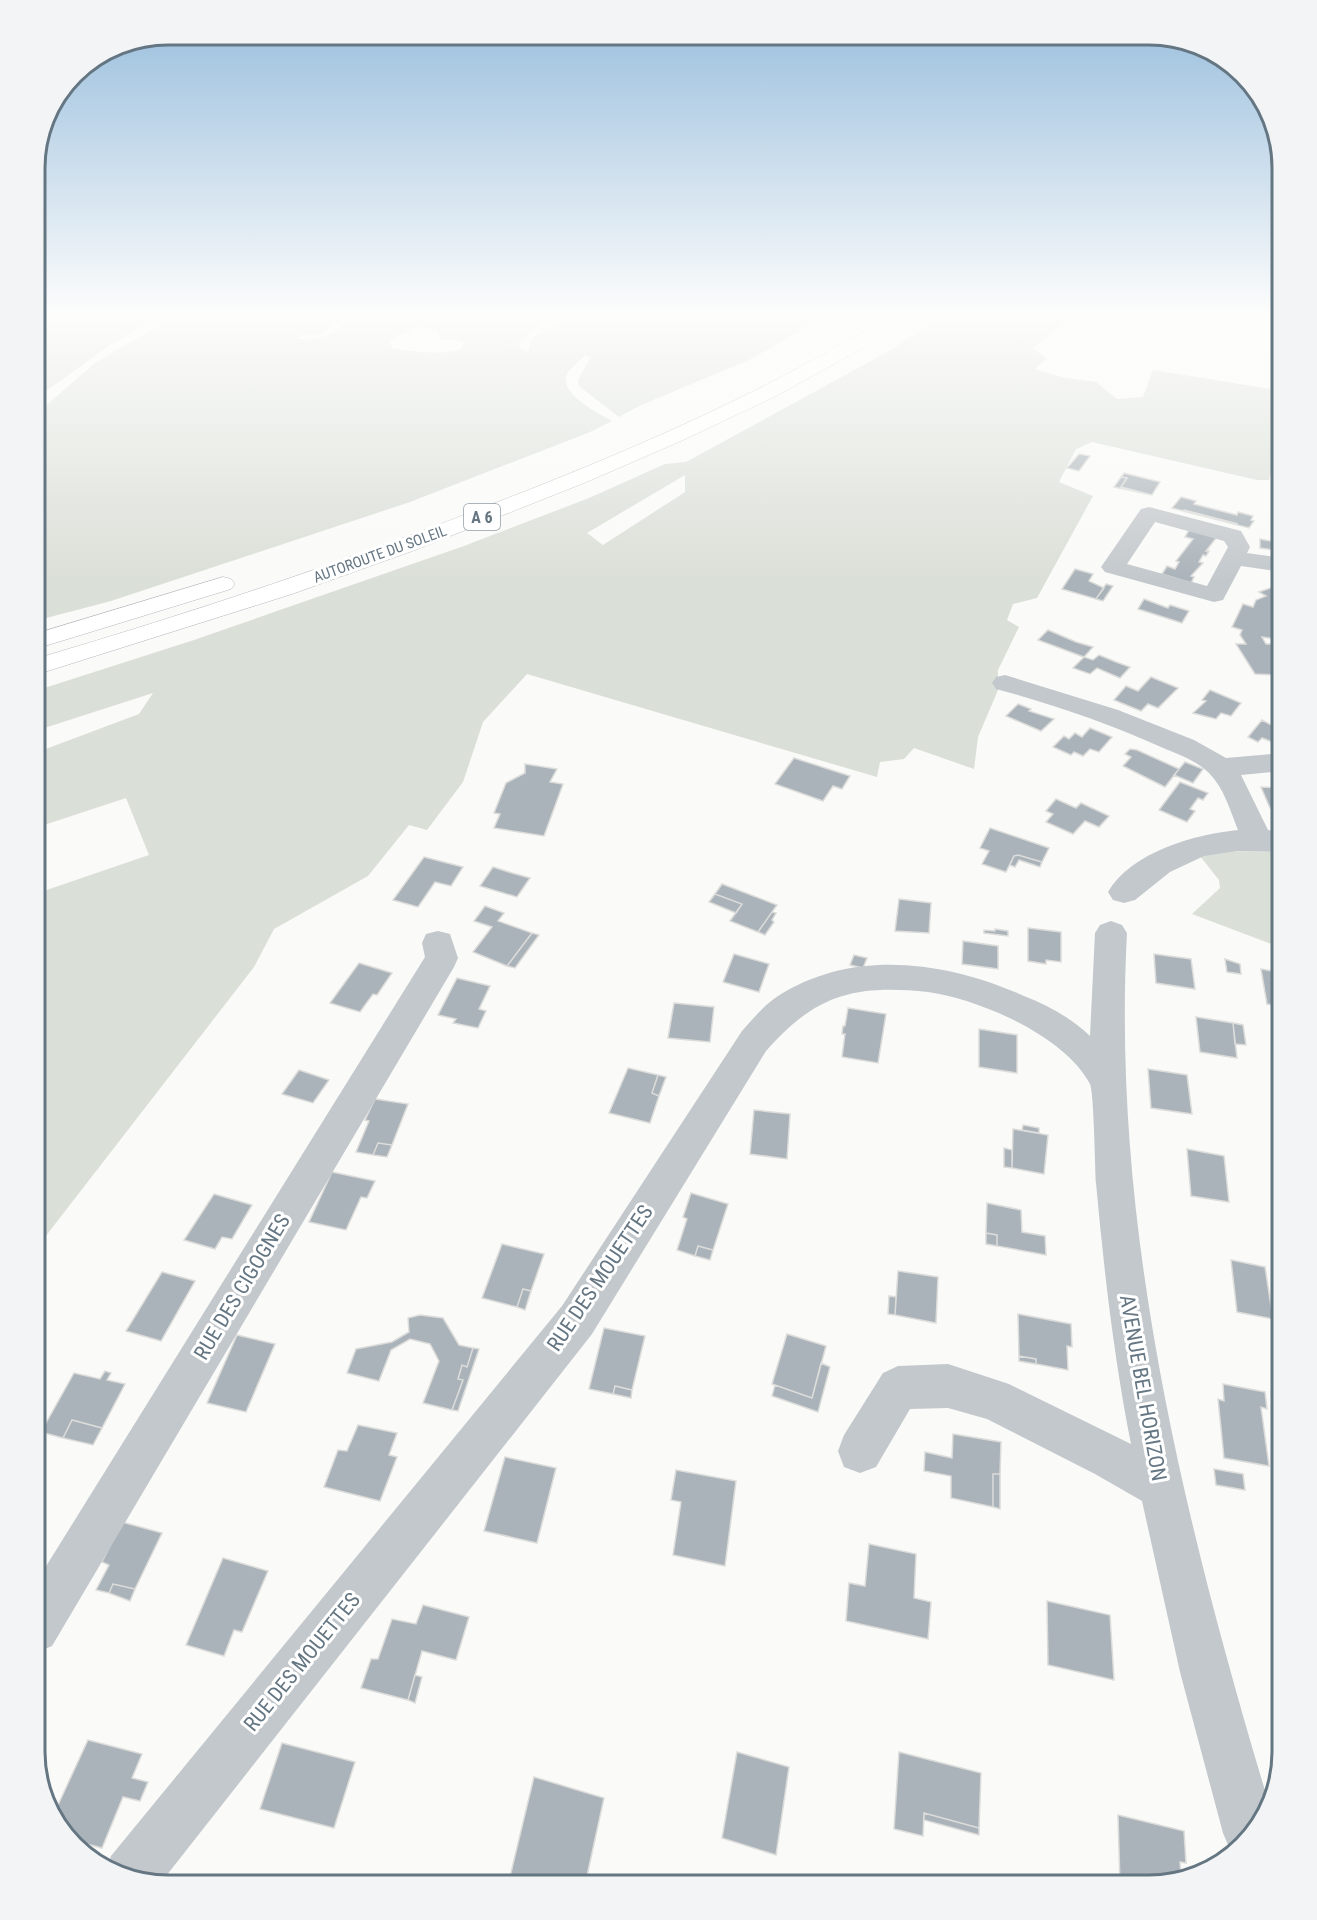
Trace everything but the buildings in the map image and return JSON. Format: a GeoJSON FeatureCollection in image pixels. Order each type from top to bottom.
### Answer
{"type":"FeatureCollection","features":[{"type":"Feature","properties":{"kind":"highway","name":"AUTOROUTE DU SOLEIL"},"geometry":{"type":"LineString","coordinates":[[45,664],[303,582],[389,552],[548,490],[747,403]]}},
{"type":"Feature","properties":{"kind":"highway","name":"A 6"},"geometry":{"type":"LineString","coordinates":[[464,501],[652,424]]}},
{"type":"Feature","properties":{"kind":"highway"},"geometry":{"type":"LineString","coordinates":[[45,639],[242,578]]}},
{"type":"Feature","properties":{"kind":"street"},"geometry":{"type":"LineString","coordinates":[[1149,514],[1233,536],[1239,547],[1233,558],[1214,595],[1113,567],[1149,514]]}},
{"type":"Feature","properties":{"kind":"street"},"geometry":{"type":"LineString","coordinates":[[1233,558],[1272,564]]}},
{"type":"Feature","properties":{"kind":"street"},"geometry":{"type":"LineString","coordinates":[[1005,683],[1059,697],[1102,712],[1201,754],[1223,767],[1270,840]]}},
{"type":"Feature","properties":{"kind":"street"},"geometry":{"type":"LineString","coordinates":[[1223,767],[1272,763]]}},
{"type":"Feature","properties":{"kind":"street"},"geometry":{"type":"LineString","coordinates":[[1124,892],[1144,872],[1179,852],[1223,841],[1270,840]]}},
{"type":"Feature","properties":{"kind":"street","name":"AVENUE BEL HORIZON"},"geometry":{"type":"LineString","coordinates":[[1111,933],[1107,988],[1107,1079],[1124,1276],[1161,1487],[1219,1725],[1248,1826]]}},
{"type":"Feature","properties":{"kind":"street","name":"RUE DES CIGOGNES"},"geometry":{"type":"LineString","coordinates":[[45,1611],[442,958],[438,943]]}},
{"type":"Feature","properties":{"kind":"street","name":"RUE DES MOUETTES"},"geometry":{"type":"LineString","coordinates":[[136,1870],[577,1320],[754,1041],[789,1006],[835,985],[868,979],[909,975],[942,980],[996,996],[1055,1026],[1085,1052],[1107,1079]]}},
{"type":"Feature","properties":{"kind":"street"},"geometry":{"type":"LineString","coordinates":[[860,1451],[898,1388],[948,1386],[993,1399],[1111,1458],[1161,1487]]}},
{"type":"Feature","properties":{"kind":"shaded area"},"geometry":{"type":"Polygon","coordinates":[[[49,403],[582,403],[612,421],[590,432],[410,502],[111,601],[45,618],[45,406],[49,403]]]}},
{"type":"Feature","properties":{"kind":"shaded area"},"geometry":{"type":"Polygon","coordinates":[[[600,403],[647,403],[641,405],[619,417],[600,403]]]}},
{"type":"Feature","properties":{"kind":"shaded area"},"geometry":{"type":"Polygon","coordinates":[[[795,403],[1272,403],[1272,474],[1269,480],[1257,480],[1092,442],[1076,449],[1059,482],[1093,496],[1037,598],[1013,604],[1007,620],[1019,627],[998,670],[998,690],[978,737],[974,769],[914,748],[904,759],[880,762],[877,777],[527,674],[483,722],[463,782],[427,830],[409,825],[368,876],[274,929],[254,967],[45,1237],[45,891],[149,855],[126,798],[45,825],[45,749],[139,714],[153,693],[45,728],[45,688],[194,640],[464,546],[589,498],[665,464],[686,462],[795,403]],[[685,475],[587,533],[603,545],[685,492],[685,475]]]}},
{"type":"Feature","properties":{"kind":"shaded area"},"geometry":{"type":"Polygon","coordinates":[[[1223,851],[1272,852],[1272,944],[1192,914],[1220,888],[1219,880],[1200,856],[1223,851]]]}}]}
